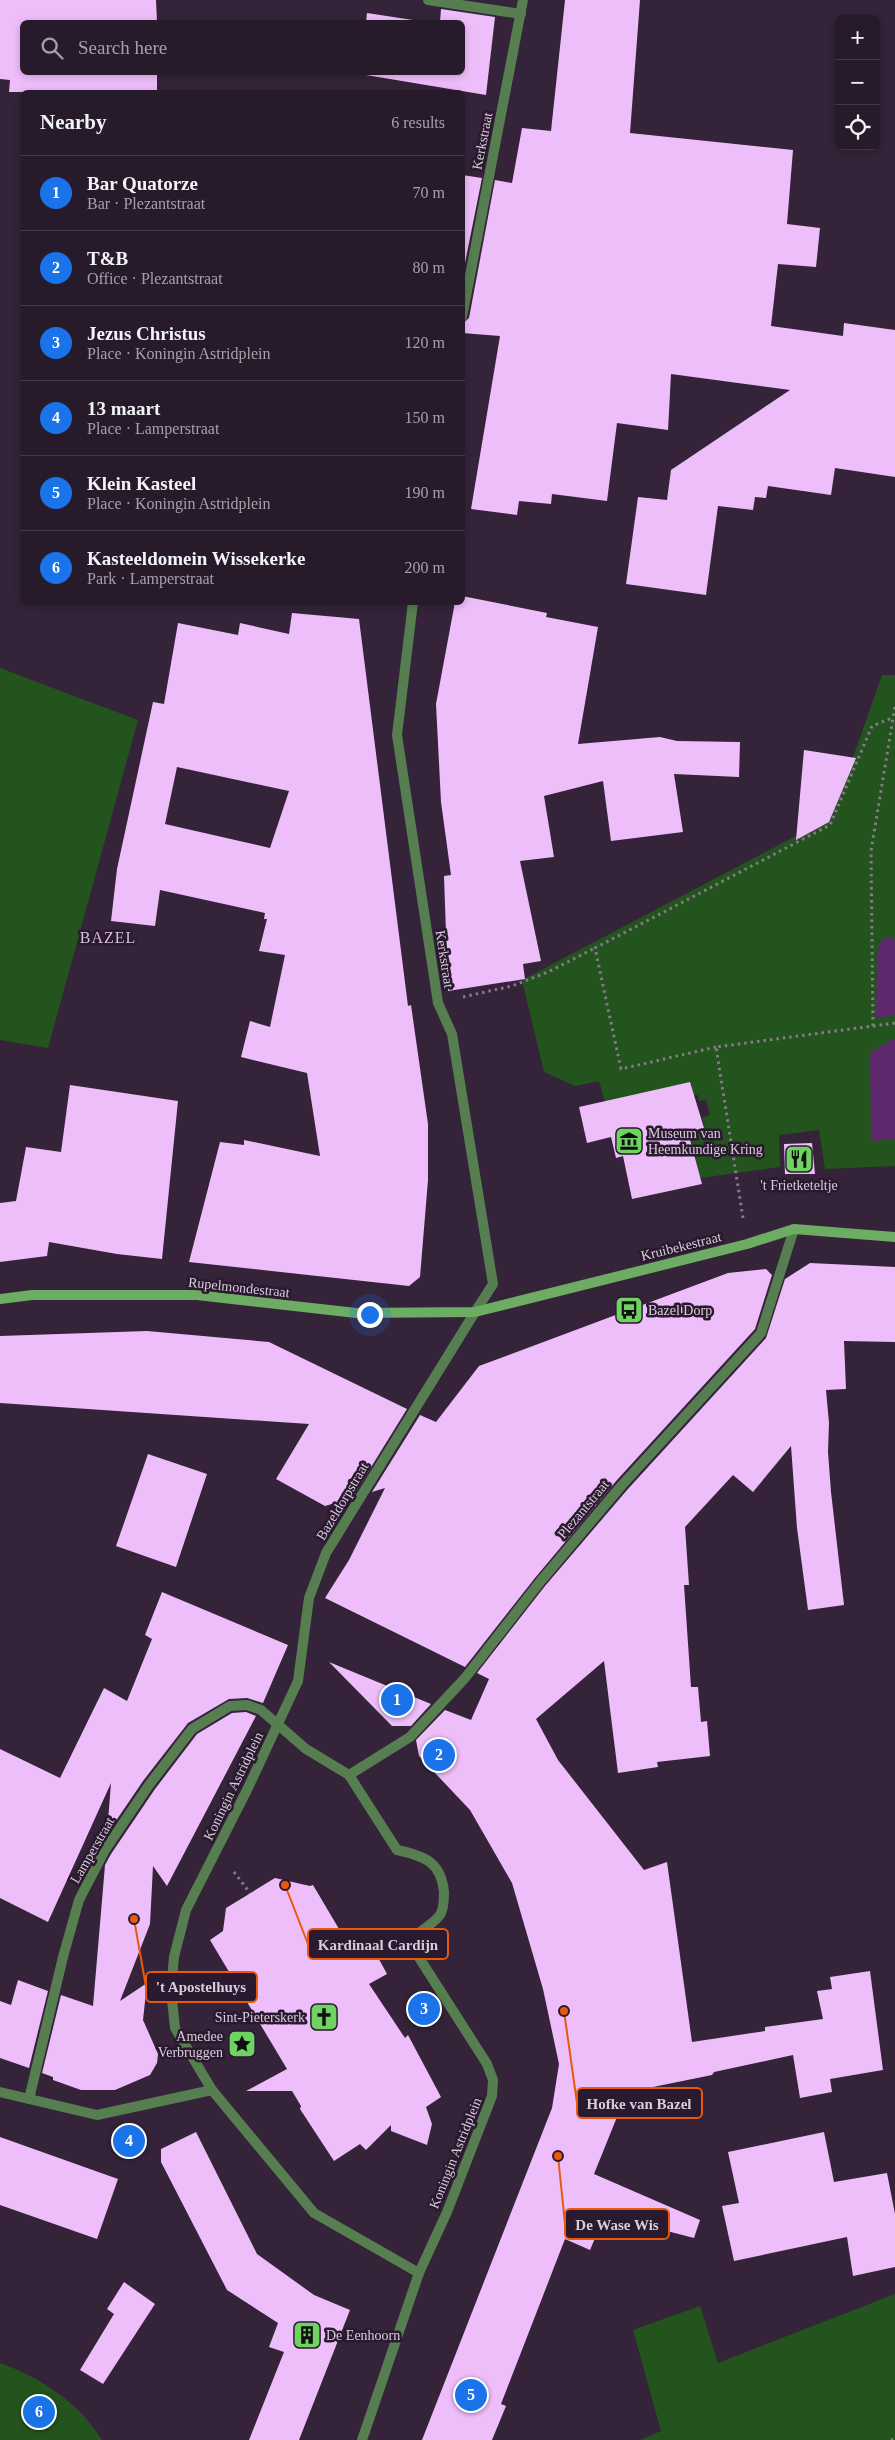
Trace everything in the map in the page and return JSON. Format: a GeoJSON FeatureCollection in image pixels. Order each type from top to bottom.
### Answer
{"type":"FeatureCollection","features":[{"type":"Feature","properties":{"kind":"main road","name":"Kruibekestraat"},"geometry":{"type":"LineString","coordinates":[[475,1312],[747,1244],[794,1229],[895,1237]]}},
{"type":"Feature","properties":{"kind":"main road","name":"Rupelmondestraat"},"geometry":{"type":"LineString","coordinates":[[0,1299],[32,1295],[197,1295],[356,1313],[475,1312]]}},
{"type":"Feature","properties":{"kind":"street"},"geometry":{"type":"LineString","coordinates":[[428,0],[521,14]]}},
{"type":"Feature","properties":{"kind":"street","name":"Kerkstraat"},"geometry":{"type":"LineString","coordinates":[[465,302],[523,0]]}},
{"type":"Feature","properties":{"kind":"street","name":"Kerkstraat"},"geometry":{"type":"LineString","coordinates":[[412,605],[397,735],[438,1003],[452,1034],[493,1284],[475,1312]]}},
{"type":"Feature","properties":{"kind":"street","name":"Plezantstraat"},"geometry":{"type":"LineString","coordinates":[[349,1775],[410,1736],[465,1678],[622,1485],[761,1332],[794,1229]]}},
{"type":"Feature","properties":{"kind":"street","name":"Bazeldorpstraat"},"geometry":{"type":"LineString","coordinates":[[279,1724],[298,1682],[310,1598],[326,1553],[475,1312]]}},
{"type":"Feature","properties":{"kind":"street","name":"Lamperstraat"},"geometry":{"type":"LineString","coordinates":[[29,2099],[63,1957],[79,1900],[105,1850],[149,1785],[192,1729],[230,1706],[247,1705],[262,1710],[279,1724]]}},
{"type":"Feature","properties":{"kind":"street","name":"Koningin Astridplein"},"geometry":{"type":"LineString","coordinates":[[362,2440],[419,2273],[447,2212],[476,2141],[492,2096],[493,2080],[487,2064],[461,2021],[411,1945],[418,1932],[441,1914],[444,1900],[440,1872],[431,1862],[417,1854],[398,1850],[349,1775],[306,1750],[279,1724],[186,1910],[174,1957],[172,1990],[175,2028],[212,2090],[314,2213],[419,2273]]}},
{"type":"Feature","properties":{"kind":"street"},"geometry":{"type":"LineString","coordinates":[[0,2092],[97,2115],[212,2090]]}},
{"type":"Feature","properties":{"kind":"path"},"geometry":{"type":"LineString","coordinates":[[873,1026],[871,851],[895,706]]}},
{"type":"Feature","properties":{"kind":"path"},"geometry":{"type":"LineString","coordinates":[[438,1003],[512,986],[548,972],[830,825],[872,726],[893,718]]}},
{"type":"Feature","properties":{"kind":"path"},"geometry":{"type":"LineString","coordinates":[[595,948],[621,1069],[716,1047],[895,1023]]}},
{"type":"Feature","properties":{"kind":"path"},"geometry":{"type":"LineString","coordinates":[[716,1047],[747,1244]]}},
{"type":"Feature","properties":{"kind":"path"},"geometry":{"type":"LineString","coordinates":[[891,2440],[895,2438]]}},
{"type":"Feature","properties":{"kind":"green space"},"geometry":{"type":"Polygon","coordinates":[[[0,668],[138,720],[48,1048],[0,1040],[0,668]]]}},
{"type":"Feature","properties":{"kind":"green space"},"geometry":{"type":"Polygon","coordinates":[[[882,675],[895,675],[895,1166],[825,1169],[819,1130],[779,1135],[780,1167],[700,1178],[689,1131],[705,1127],[702,1118],[710,1115],[706,1100],[699,1101],[698,1095],[605,1102],[599,1081],[575,1086],[544,1072],[522,980],[832,817],[882,675]]]}},
{"type":"Feature","properties":{"kind":"green space"},"geometry":{"type":"Polygon","coordinates":[[[895,2294],[895,2440],[640,2440],[661,2431],[633,2330],[700,2306],[718,2363],[895,2294]]]}},
{"type":"Feature","properties":{"kind":"green space"},"geometry":{"type":"Polygon","coordinates":[[[0,2363],[30,2376],[57,2393],[82,2414],[102,2440],[0,2440],[0,2363]]]}},
{"type":"Feature","properties":{"kind":"shaded area"},"geometry":{"type":"Polygon","coordinates":[[[884,937],[895,939],[895,1015],[876,1018],[877,949],[884,937]]]}},
{"type":"Feature","properties":{"kind":"shaded area"},"geometry":{"type":"Polygon","coordinates":[[[891,1040],[895,1040],[895,1139],[871,1141],[870,1053],[891,1040]]]}},
{"type":"Feature","properties":{"kind":"building"},"geometry":{"type":"Polygon","coordinates":[[[0,0],[156,0],[157,20],[20,20],[20,75],[157,75],[157,90],[20,90],[20,92],[9,92],[10,80],[0,79],[0,0]]]}},
{"type":"Feature","properties":{"kind":"building"},"geometry":{"type":"Polygon","coordinates":[[[565,0],[640,0],[630,133],[793,150],[787,224],[820,228],[816,267],[778,264],[771,326],[843,336],[844,323],[895,330],[895,477],[835,468],[831,495],[768,486],[766,498],[755,497],[753,510],[718,506],[706,595],[626,584],[638,497],[667,500],[671,470],[790,390],[671,374],[668,430],[617,423],[607,501],[552,494],[551,504],[519,501],[517,515],[471,509],[500,336],[465,333],[465,321],[469,318],[495,180],[512,183],[522,128],[551,131],[565,0]]]}},
{"type":"Feature","properties":{"kind":"building"},"geometry":{"type":"Polygon","coordinates":[[[441,9],[495,17],[486,95],[366,75],[465,75],[465,20],[440,20],[441,9]]]}},
{"type":"Feature","properties":{"kind":"building"},"geometry":{"type":"Polygon","coordinates":[[[367,13],[413,20],[366,20],[367,13]]]}},
{"type":"Feature","properties":{"kind":"building"},"geometry":{"type":"Polygon","coordinates":[[[465,175],[482,178],[465,263],[465,175]]]}},
{"type":"Feature","properties":{"kind":"building"},"geometry":{"type":"Polygon","coordinates":[[[465,597],[547,613],[546,617],[598,627],[578,744],[660,737],[677,741],[740,742],[739,777],[674,774],[683,832],[611,841],[603,781],[544,796],[554,857],[520,861],[541,961],[523,964],[525,979],[448,991],[444,876],[451,875],[441,802],[436,704],[454,605],[465,605],[465,597]]]}},
{"type":"Feature","properties":{"kind":"building"},"geometry":{"type":"Polygon","coordinates":[[[292,613],[359,619],[408,1006],[411,1005],[428,1124],[428,1180],[420,1277],[409,1286],[189,1262],[220,1142],[244,1145],[244,1140],[320,1156],[307,1073],[241,1057],[250,1021],[270,1027],[285,955],[259,951],[267,919],[264,919],[265,913],[160,890],[155,926],[111,921],[117,869],[153,702],[164,704],[178,623],[238,635],[240,623],[289,634],[292,613]],[[177,767],[165,824],[270,848],[289,791],[177,767]]]}},
{"type":"Feature","properties":{"kind":"building"},"geometry":{"type":"Polygon","coordinates":[[[804,750],[856,758],[829,822],[796,840],[804,750]]]}},
{"type":"Feature","properties":{"kind":"building"},"geometry":{"type":"Polygon","coordinates":[[[690,1082],[704,1128],[688,1132],[702,1184],[632,1199],[623,1156],[616,1158],[611,1137],[587,1143],[579,1107],[690,1082]]]}},
{"type":"Feature","properties":{"kind":"building"},"geometry":{"type":"Polygon","coordinates":[[[70,1085],[178,1101],[162,1259],[117,1254],[49,1242],[47,1256],[0,1262],[0,1203],[16,1201],[26,1147],[61,1152],[70,1085]]]}},
{"type":"Feature","properties":{"kind":"building","name":"'t Frietketeltje"},"geometry":{"type":"Polygon","coordinates":[[[812,1143],[815,1174],[785,1174],[784,1144],[812,1143]]]}},
{"type":"Feature","properties":{"kind":"building"},"geometry":{"type":"Polygon","coordinates":[[[810,1263],[895,1267],[895,1342],[844,1341],[846,1389],[826,1390],[831,1492],[844,1605],[808,1610],[797,1528],[791,1446],[753,1492],[733,1475],[685,1527],[689,1585],[684,1585],[691,1687],[698,1687],[701,1722],[707,1721],[710,1756],[657,1762],[658,1767],[618,1773],[604,1661],[536,1719],[558,1760],[644,1870],[667,1862],[692,2042],[765,2031],[765,2027],[823,2019],[817,1991],[832,1989],[830,1977],[870,1971],[883,2070],[830,2079],[832,2092],[800,2098],[793,2055],[714,2072],[712,2075],[648,2088],[654,2117],[617,2117],[594,2174],[700,2220],[694,2238],[605,2215],[590,2250],[565,2239],[501,2404],[506,2406],[492,2440],[422,2440],[552,2108],[559,2064],[543,1989],[512,1883],[470,1810],[419,1756],[416,1740],[445,1710],[471,1720],[489,1679],[477,1673],[545,1586],[627,1490],[766,1338],[785,1279],[810,1263]]]}},
{"type":"Feature","properties":{"kind":"building"},"geometry":{"type":"Polygon","coordinates":[[[766,1269],[772,1275],[755,1329],[617,1480],[535,1578],[465,1667],[325,1598],[349,1560],[385,1488],[372,1492],[420,1415],[436,1422],[479,1366],[728,1273],[766,1269]]]}},
{"type":"Feature","properties":{"kind":"building"},"geometry":{"type":"Polygon","coordinates":[[[147,1331],[269,1342],[407,1409],[352,1498],[325,1506],[276,1479],[309,1424],[0,1403],[0,1336],[147,1331]]]}},
{"type":"Feature","properties":{"kind":"building"},"geometry":{"type":"Polygon","coordinates":[[[148,1454],[207,1474],[176,1567],[116,1546],[148,1454]]]}},
{"type":"Feature","properties":{"kind":"building"},"geometry":{"type":"Polygon","coordinates":[[[162,1592],[288,1645],[263,1703],[247,1698],[229,1699],[188,1723],[143,1781],[107,1834],[111,1783],[48,1922],[0,1898],[0,1749],[60,1778],[104,1688],[127,1701],[152,1639],[145,1635],[162,1592]]]}},
{"type":"Feature","properties":{"kind":"building"},"geometry":{"type":"Polygon","coordinates":[[[329,1662],[431,1704],[411,1726],[392,1726],[329,1662]]]}},
{"type":"Feature","properties":{"kind":"building"},"geometry":{"type":"Polygon","coordinates":[[[246,1712],[256,1716],[167,1886],[153,1866],[150,1924],[120,2001],[147,1983],[143,2020],[158,2054],[157,2063],[150,2075],[115,2090],[81,2090],[53,2080],[53,2077],[42,2073],[61,1995],[93,2006],[105,1865],[155,1789],[197,1734],[232,1713],[246,1712]]]}},
{"type":"Feature","properties":{"kind":"building","name":"Sint-Pieterskerk"},"geometry":{"type":"Polygon","coordinates":[[[275,1878],[310,1886],[313,1885],[355,1956],[372,1948],[380,1961],[387,1974],[369,1984],[405,2038],[408,2035],[441,2097],[426,2107],[432,2124],[427,2145],[391,2131],[391,2125],[366,2150],[360,2144],[334,2161],[300,2109],[301,2106],[292,2091],[246,2091],[287,2069],[210,1940],[223,1931],[226,1908],[275,1878]]]}},
{"type":"Feature","properties":{"kind":"building"},"geometry":{"type":"Polygon","coordinates":[[[18,1980],[48,1991],[29,2068],[0,2058],[0,2001],[11,2005],[18,1980]]]}},
{"type":"Feature","properties":{"kind":"building"},"geometry":{"type":"Polygon","coordinates":[[[196,2132],[257,2254],[314,2295],[350,2310],[299,2440],[249,2440],[284,2352],[269,2347],[278,2323],[227,2290],[161,2162],[161,2149],[196,2132]]]}},
{"type":"Feature","properties":{"kind":"building"},"geometry":{"type":"Polygon","coordinates":[[[824,2132],[834,2182],[887,2173],[895,2214],[895,2267],[853,2276],[847,2237],[734,2261],[722,2206],[739,2203],[728,2152],[824,2132]]]}},
{"type":"Feature","properties":{"kind":"building"},"geometry":{"type":"Polygon","coordinates":[[[0,2137],[118,2179],[97,2239],[0,2205],[0,2137]]]}},
{"type":"Feature","properties":{"kind":"building"},"geometry":{"type":"Polygon","coordinates":[[[124,2282],[155,2304],[103,2384],[80,2370],[114,2314],[107,2309],[124,2282]]]}},
{"type":"Feature","properties":{"kind":"place","name":"Museum van Heemkundige Kring"},"geometry":{"type":"Point","coordinates":[629,1141]}},
{"type":"Feature","properties":{"kind":"place","name":"'t Frietketeltje"},"geometry":{"type":"Point","coordinates":[799,1159]}},
{"type":"Feature","properties":{"kind":"place","name":"Bazel Dorp"},"geometry":{"type":"Point","coordinates":[629,1310]}},
{"type":"Feature","properties":{"kind":"place","name":"Bar Quatorze"},"geometry":{"type":"Point","coordinates":[397,1700]}},
{"type":"Feature","properties":{"kind":"place","name":"T&B"},"geometry":{"type":"Point","coordinates":[439,1755]}},
{"type":"Feature","properties":{"kind":"place","name":"Kardinaal Cardijn"},"geometry":{"type":"Point","coordinates":[285,1885]}},
{"type":"Feature","properties":{"kind":"place","name":"'t Apostelhuys"},"geometry":{"type":"Point","coordinates":[134,1919]}},
{"type":"Feature","properties":{"kind":"place","name":"Jezus Christus"},"geometry":{"type":"Point","coordinates":[424,2009]}},
{"type":"Feature","properties":{"kind":"place","name":"Hofke van Bazel"},"geometry":{"type":"Point","coordinates":[564,2011]}},
{"type":"Feature","properties":{"kind":"place","name":"Sint-Pieterskerk"},"geometry":{"type":"Point","coordinates":[324,2017]}},
{"type":"Feature","properties":{"kind":"place","name":"Amedee Verbruggen"},"geometry":{"type":"Point","coordinates":[242,2044]}},
{"type":"Feature","properties":{"kind":"place","name":"13 maart"},"geometry":{"type":"Point","coordinates":[129,2141]}},
{"type":"Feature","properties":{"kind":"place","name":"De Wase Wis"},"geometry":{"type":"Point","coordinates":[558,2156]}},
{"type":"Feature","properties":{"kind":"place","name":"De Eenhoorn"},"geometry":{"type":"Point","coordinates":[307,2335]}},
{"type":"Feature","properties":{"kind":"place","name":"Klein Kasteel"},"geometry":{"type":"Point","coordinates":[471,2395]}},
{"type":"Feature","properties":{"kind":"place","name":"Kasteeldomein Wissekerke"},"geometry":{"type":"Point","coordinates":[39,2412]}},
{"type":"Feature","properties":{"kind":"district","name":"BAZEL"},"geometry":{"type":"Point","coordinates":[108,937]}}]}
